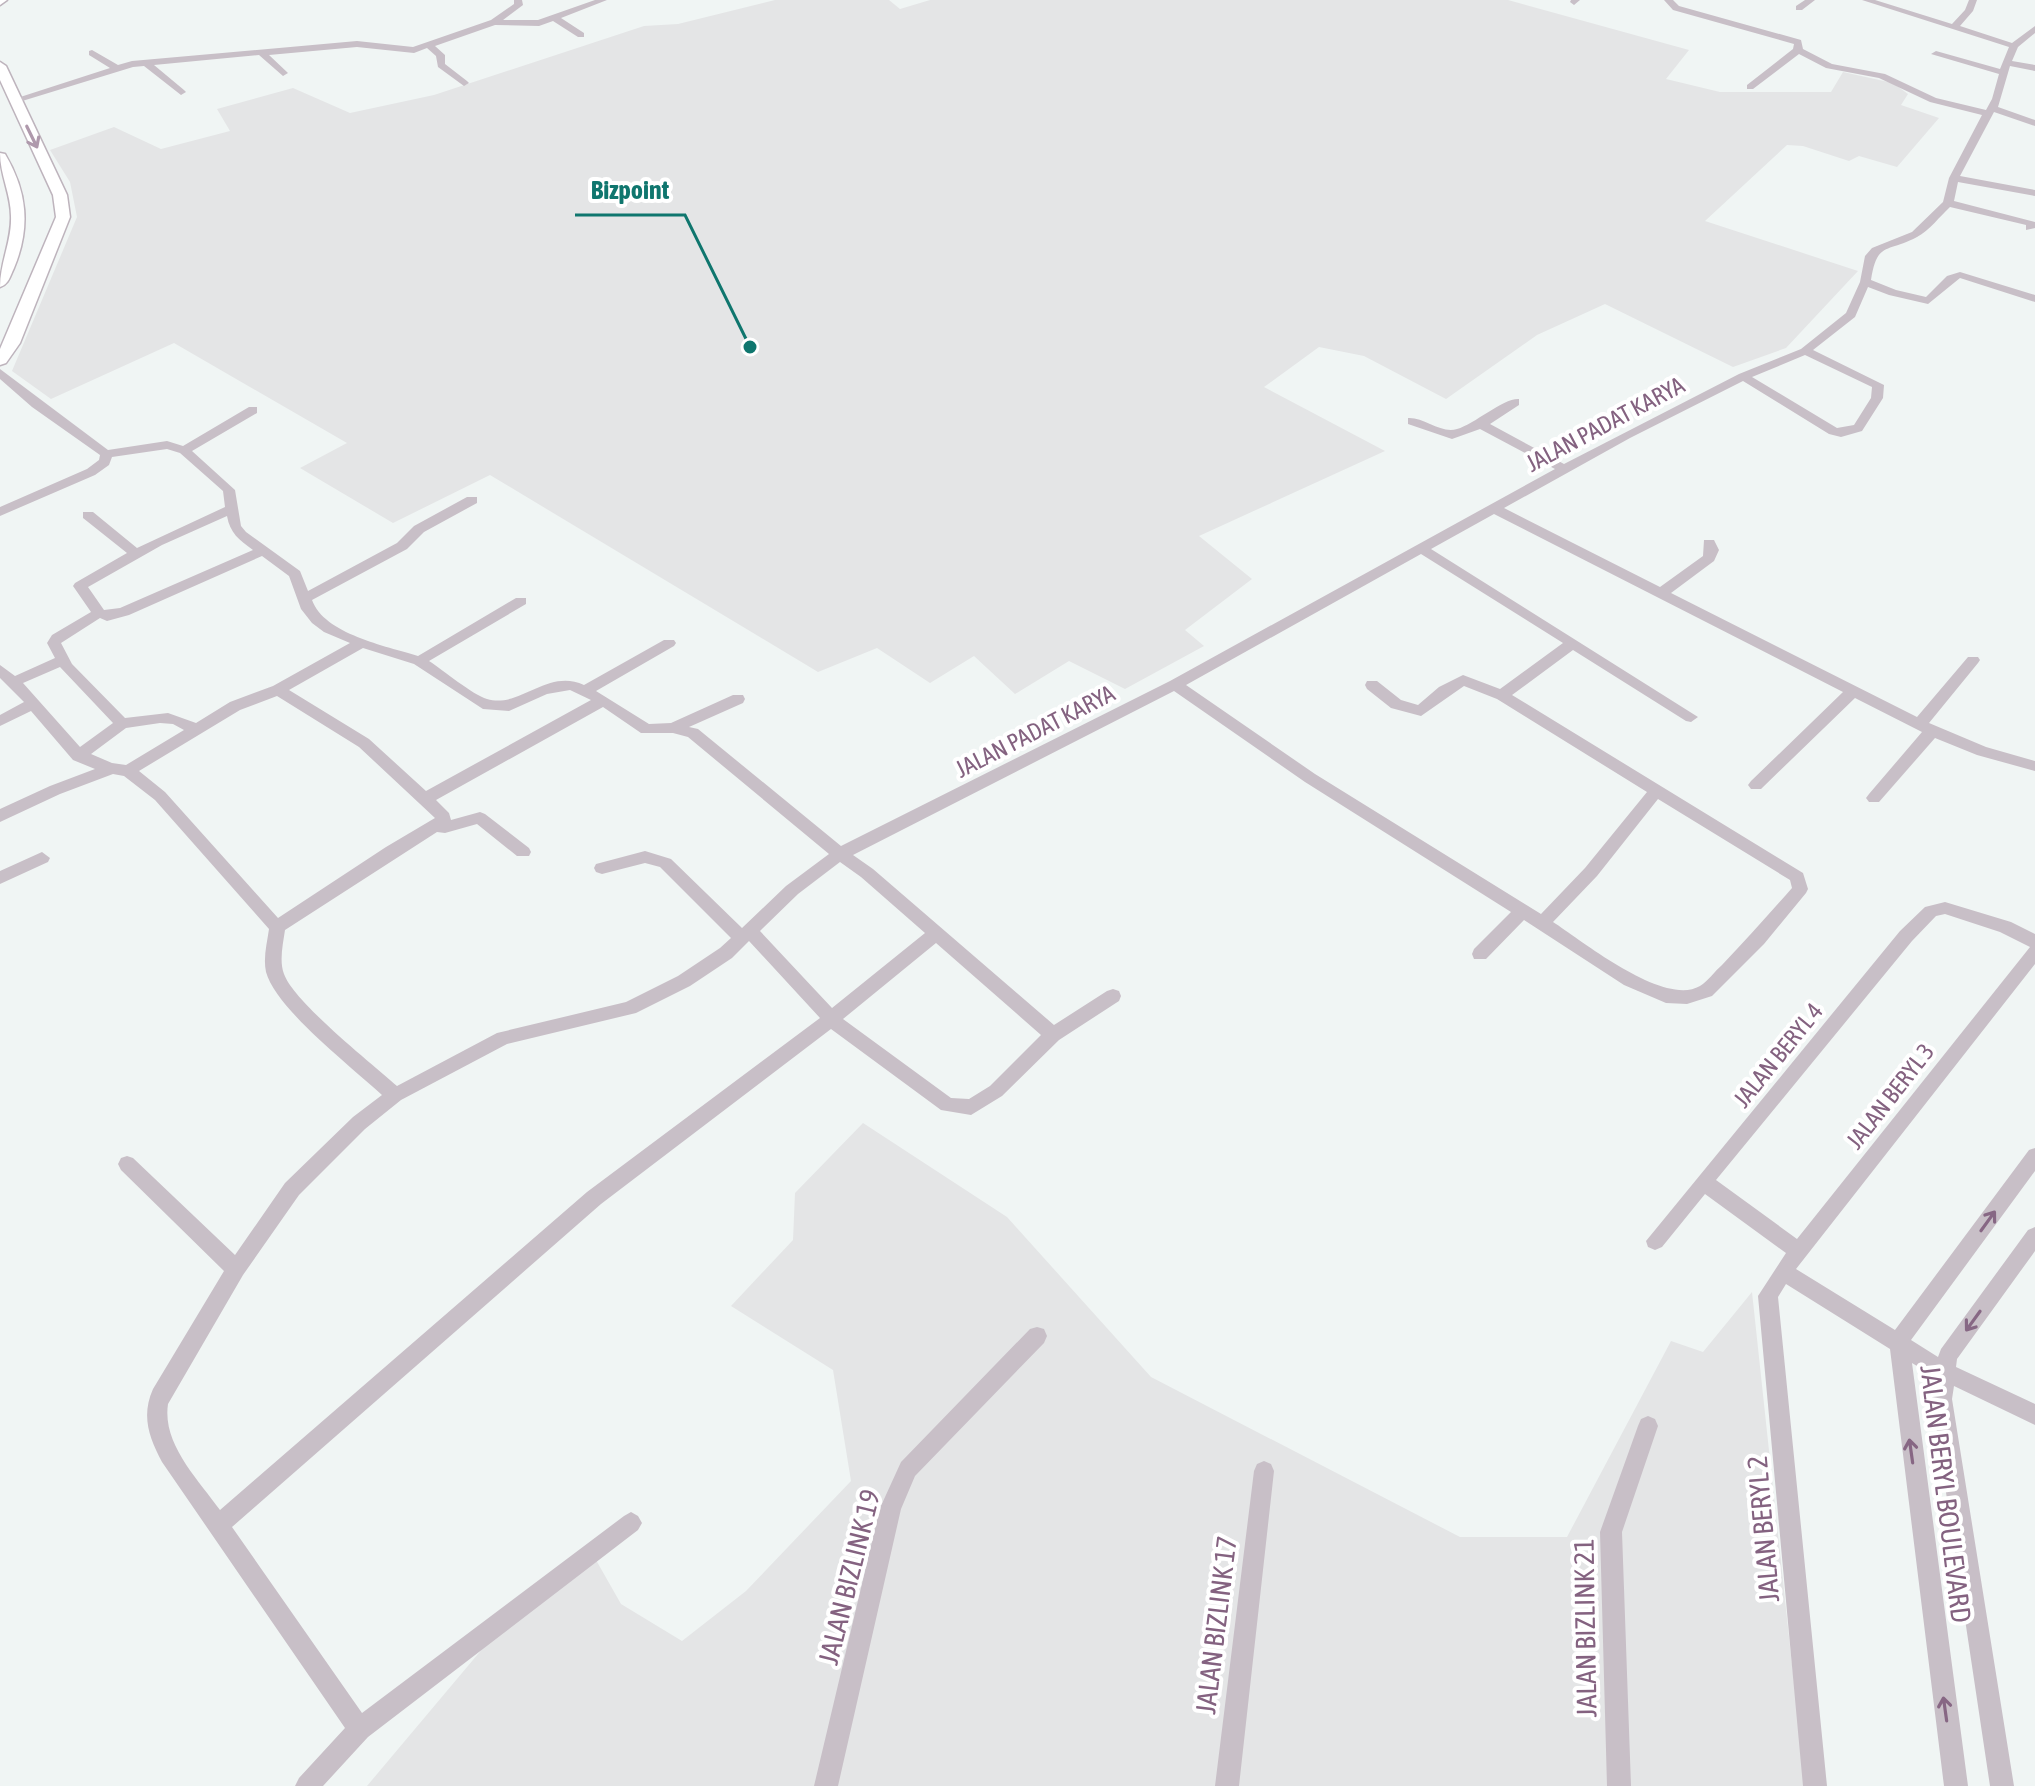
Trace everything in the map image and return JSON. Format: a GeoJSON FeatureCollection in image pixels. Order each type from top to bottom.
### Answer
{"type":"FeatureCollection","features":[{"type":"Feature","properties":{"kind":"main road"},"geometry":{"type":"LineString","coordinates":[[0,66],[60,195],[63,217],[12,343],[0,360]]}},
{"type":"Feature","properties":{"kind":"main road"},"geometry":{"type":"LineString","coordinates":[[0,157],[18,198],[20,211],[12,256],[0,282]]}},
{"type":"Feature","properties":{"kind":"street"},"geometry":{"type":"LineString","coordinates":[[16,100],[116,68],[147,64],[366,43],[401,51],[431,47],[494,22],[519,5],[518,0]]}},
{"type":"Feature","properties":{"kind":"street"},"geometry":{"type":"LineString","coordinates":[[494,22],[531,24],[603,0]]}},
{"type":"Feature","properties":{"kind":"street"},"geometry":{"type":"LineString","coordinates":[[1668,0],[1676,8],[1798,42],[1798,50]]}},
{"type":"Feature","properties":{"kind":"street"},"geometry":{"type":"LineString","coordinates":[[1799,8],[1811,0]]}},
{"type":"Feature","properties":{"kind":"street"},"geometry":{"type":"LineString","coordinates":[[1866,0],[2014,46]]}},
{"type":"Feature","properties":{"kind":"street"},"geometry":{"type":"LineString","coordinates":[[1954,27],[1969,11],[1973,0]]}},
{"type":"Feature","properties":{"kind":"street"},"geometry":{"type":"LineString","coordinates":[[553,17],[581,35]]}},
{"type":"Feature","properties":{"kind":"street"},"geometry":{"type":"LineString","coordinates":[[2030,228],[2032,224],[2026,222],[1948,203],[1954,178],[1990,111],[2014,46],[2035,29]]}},
{"type":"Feature","properties":{"kind":"street"},"geometry":{"type":"LineString","coordinates":[[431,47],[440,55],[441,65],[464,83]]}},
{"type":"Feature","properties":{"kind":"street"},"geometry":{"type":"LineString","coordinates":[[1750,87],[1798,50]]}},
{"type":"Feature","properties":{"kind":"street"},"geometry":{"type":"LineString","coordinates":[[1798,50],[1829,66],[1882,76],[1933,100],[2035,123]]}},
{"type":"Feature","properties":{"kind":"street"},"geometry":{"type":"LineString","coordinates":[[92,53],[116,68]]}},
{"type":"Feature","properties":{"kind":"street"},"geometry":{"type":"LineString","coordinates":[[263,54],[283,73]]}},
{"type":"Feature","properties":{"kind":"street"},"geometry":{"type":"LineString","coordinates":[[1936,54],[2005,67],[2035,68]]}},
{"type":"Feature","properties":{"kind":"street"},"geometry":{"type":"LineString","coordinates":[[147,64],[181,92]]}},
{"type":"Feature","properties":{"kind":"street"},"geometry":{"type":"LineString","coordinates":[[1954,178],[2015,192],[2035,193]]}},
{"type":"Feature","properties":{"kind":"street","name":"JALAN PADAT KARYA"},"geometry":{"type":"LineString","coordinates":[[360,1729],[160,1438],[156,1406],[236,1269],[292,1189],[359,1123],[395,1095],[503,1038],[630,1008],[684,981],[726,953],[792,890],[840,854],[1175,685],[1626,435],[1743,376],[1805,351],[1851,315],[1865,282],[1869,258],[1876,250],[1916,234],[1948,203]]}},
{"type":"Feature","properties":{"kind":"street"},"geometry":{"type":"LineString","coordinates":[[1865,282],[1893,293],[1928,301],[1949,279],[1960,275],[2035,299]]}},
{"type":"Feature","properties":{"kind":"street"},"geometry":{"type":"LineString","coordinates":[[1743,376],[1833,431],[1841,433],[1858,428],[1877,398],[1878,385],[1805,351]]}},
{"type":"Feature","properties":{"kind":"street"},"geometry":{"type":"LineString","coordinates":[[0,373],[36,404],[106,454],[167,445],[184,450],[229,490],[235,526],[241,535],[295,574],[308,609],[317,620],[329,629],[362,643],[419,661],[483,704],[509,706],[558,685],[586,690],[646,729],[673,728],[738,699]]}},
{"type":"Feature","properties":{"kind":"street"},"geometry":{"type":"LineString","coordinates":[[1412,421],[1452,435],[1481,424],[1515,402]]}},
{"type":"Feature","properties":{"kind":"street"},"geometry":{"type":"LineString","coordinates":[[184,450],[253,410]]}},
{"type":"Feature","properties":{"kind":"street"},"geometry":{"type":"LineString","coordinates":[[1481,424],[1565,470]]}},
{"type":"Feature","properties":{"kind":"street"},"geometry":{"type":"LineString","coordinates":[[0,512],[91,472],[105,462],[106,454]]}},
{"type":"Feature","properties":{"kind":"street"},"geometry":{"type":"LineString","coordinates":[[305,598],[399,548],[419,529],[472,500]]}},
{"type":"Feature","properties":{"kind":"street"},"geometry":{"type":"LineString","coordinates":[[231,509],[135,553],[80,586],[99,613],[107,616],[124,612],[262,551]]}},
{"type":"Feature","properties":{"kind":"street"},"geometry":{"type":"LineString","coordinates":[[1495,509],[1926,728],[1994,755],[2035,766]]}},
{"type":"Feature","properties":{"kind":"street"},"geometry":{"type":"LineString","coordinates":[[88,515],[135,553]]}},
{"type":"Feature","properties":{"kind":"street"},"geometry":{"type":"LineString","coordinates":[[1660,594],[1709,558],[1712,553],[1709,543]]}},
{"type":"Feature","properties":{"kind":"street"},"geometry":{"type":"LineString","coordinates":[[1420,548],[1691,717]]}},
{"type":"Feature","properties":{"kind":"street"},"geometry":{"type":"LineString","coordinates":[[419,661],[521,601]]}},
{"type":"Feature","properties":{"kind":"street"},"geometry":{"type":"LineString","coordinates":[[99,613],[54,640],[63,660],[122,724]]}},
{"type":"Feature","properties":{"kind":"street"},"geometry":{"type":"LineString","coordinates":[[128,771],[194,729],[258,695],[278,690],[362,643]]}},
{"type":"Feature","properties":{"kind":"street"},"geometry":{"type":"LineString","coordinates":[[586,690],[669,643]]}},
{"type":"Feature","properties":{"kind":"street"},"geometry":{"type":"LineString","coordinates":[[1502,695],[1573,643]]}},
{"type":"Feature","properties":{"kind":"street"},"geometry":{"type":"LineString","coordinates":[[13,682],[63,660]]}},
{"type":"Feature","properties":{"kind":"street"},"geometry":{"type":"LineString","coordinates":[[1874,798],[1973,660]]}},
{"type":"Feature","properties":{"kind":"street"},"geometry":{"type":"LineString","coordinates":[[0,670],[78,756],[109,770],[128,771],[160,796],[277,927],[273,958],[280,986],[395,1095]]}},
{"type":"Feature","properties":{"kind":"street"},"geometry":{"type":"LineString","coordinates":[[1175,685],[1298,771],[1408,837],[1630,980],[1666,996],[1687,997],[1706,991],[1758,939],[1800,889],[1797,877],[1788,870],[1502,695],[1463,680],[1444,691],[1421,711],[1396,704],[1372,685]]}},
{"type":"Feature","properties":{"kind":"street"},"geometry":{"type":"LineString","coordinates":[[277,927],[392,851],[436,826],[444,817],[364,743],[278,690]]}},
{"type":"Feature","properties":{"kind":"street"},"geometry":{"type":"LineString","coordinates":[[1756,785],[1853,691]]}},
{"type":"Feature","properties":{"kind":"street"},"geometry":{"type":"LineString","coordinates":[[425,799],[603,700]]}},
{"type":"Feature","properties":{"kind":"street"},"geometry":{"type":"LineString","coordinates":[[0,721],[33,703]]}},
{"type":"Feature","properties":{"kind":"street"},"geometry":{"type":"LineString","coordinates":[[78,756],[122,724],[165,715],[181,720],[194,729]]}},
{"type":"Feature","properties":{"kind":"street"},"geometry":{"type":"LineString","coordinates":[[673,728],[703,740],[867,873],[1053,1035]]}},
{"type":"Feature","properties":{"kind":"street"},"geometry":{"type":"LineString","coordinates":[[0,816],[55,790],[109,770]]}},
{"type":"Feature","properties":{"kind":"street"},"geometry":{"type":"LineString","coordinates":[[1542,924],[1591,872],[1657,790]]}},
{"type":"Feature","properties":{"kind":"street"},"geometry":{"type":"LineString","coordinates":[[436,826],[445,827],[480,818],[523,852]]}},
{"type":"Feature","properties":{"kind":"street"},"geometry":{"type":"LineString","coordinates":[[602,868],[645,857],[665,863],[746,934],[831,1019],[947,1105],[971,1107],[996,1091],[1053,1035],[1113,996]]}},
{"type":"Feature","properties":{"kind":"street"},"geometry":{"type":"LineString","coordinates":[[0,878],[42,858]]}},
{"type":"Feature","properties":{"kind":"street","name":"JALAN BERYL 4"},"geometry":{"type":"LineString","coordinates":[[1655,1241],[1906,936],[1931,911],[1945,908],[2005,927],[2035,942]]}},
{"type":"Feature","properties":{"kind":"street"},"geometry":{"type":"LineString","coordinates":[[1480,954],[1521,912]]}},
{"type":"Feature","properties":{"kind":"street"},"geometry":{"type":"LineString","coordinates":[[218,1525],[594,1198],[831,1019],[936,934]]}},
{"type":"Feature","properties":{"kind":"street","name":"JALAN BERYL 3"},"geometry":{"type":"LineString","coordinates":[[1783,1271],[2035,952]]}},
{"type":"Feature","properties":{"kind":"street","name":"JALAN BERYL BOULEVARD"},"geometry":{"type":"LineString","coordinates":[[1956,1786],[1906,1347],[1909,1324],[2035,1156]]}},
{"type":"Feature","properties":{"kind":"street"},"geometry":{"type":"LineString","coordinates":[[127,1164],[236,1269]]}},
{"type":"Feature","properties":{"kind":"street"},"geometry":{"type":"LineString","coordinates":[[1704,1182],[1799,1251]]}},
{"type":"Feature","properties":{"kind":"street","name":"JALAN BERYL BOULEVARD"},"geometry":{"type":"LineString","coordinates":[[2002,1786],[1939,1368],[2035,1236]]}},
{"type":"Feature","properties":{"kind":"street"},"geometry":{"type":"LineString","coordinates":[[1783,1271],[1939,1368],[2035,1415]]}},
{"type":"Feature","properties":{"kind":"street","name":"JALAN BERYL 2"},"geometry":{"type":"LineString","coordinates":[[1783,1271],[1771,1286],[1768,1307],[1815,1786]]}},
{"type":"Feature","properties":{"kind":"street","name":"JALAN BIZLINK 19"},"geometry":{"type":"LineString","coordinates":[[826,1786],[891,1508],[908,1469],[1037,1336]]}},
{"type":"Feature","properties":{"kind":"street","name":"JALAN BIZLINK 21"},"geometry":{"type":"LineString","coordinates":[[1619,1786],[1611,1532],[1648,1426]]}},
{"type":"Feature","properties":{"kind":"street","name":"JALAN BIZLINK 17"},"geometry":{"type":"LineString","coordinates":[[1227,1786],[1264,1471]]}},
{"type":"Feature","properties":{"kind":"street"},"geometry":{"type":"LineString","coordinates":[[307,1786],[360,1729],[631,1523]]}},
{"type":"Feature","properties":{"kind":"shaded area"},"geometry":{"type":"Polygon","coordinates":[[[775,0],[889,0],[900,9],[930,0],[1508,0],[1689,50],[1666,79],[1720,92],[1831,92],[1843,72],[1893,83],[1908,94],[1901,105],[1939,118],[1897,167],[1859,156],[1849,161],[1803,146],[1787,145],[1705,221],[1858,271],[1786,348],[1733,367],[1605,304],[1537,335],[1446,399],[1364,356],[1319,347],[1264,387],[1385,451],[1199,536],[1252,579],[1185,630],[1204,646],[1125,689],[1069,661],[1015,694],[974,656],[930,683],[877,648],[818,672],[490,475],[393,523],[300,468],[347,443],[174,343],[51,399],[12,371],[77,217],[70,182],[50,150],[114,127],[161,149],[230,131],[217,109],[293,88],[350,113],[434,95],[644,26],[678,24],[775,0]]]}},
{"type":"Feature","properties":{"kind":"shaded area"},"geometry":{"type":"Polygon","coordinates":[[[863,1123],[1007,1217],[1151,1377],[1460,1537],[1567,1537],[1671,1341],[1703,1352],[1752,1292],[1805,1786],[367,1786],[499,1629],[596,1560],[621,1604],[682,1641],[746,1591],[851,1481],[833,1370],[731,1306],[793,1240],[795,1193],[863,1123]]]}},
{"type":"Feature","properties":{"kind":"place","name":"Bizpoint"},"geometry":{"type":"Point","coordinates":[750,347]}}]}
